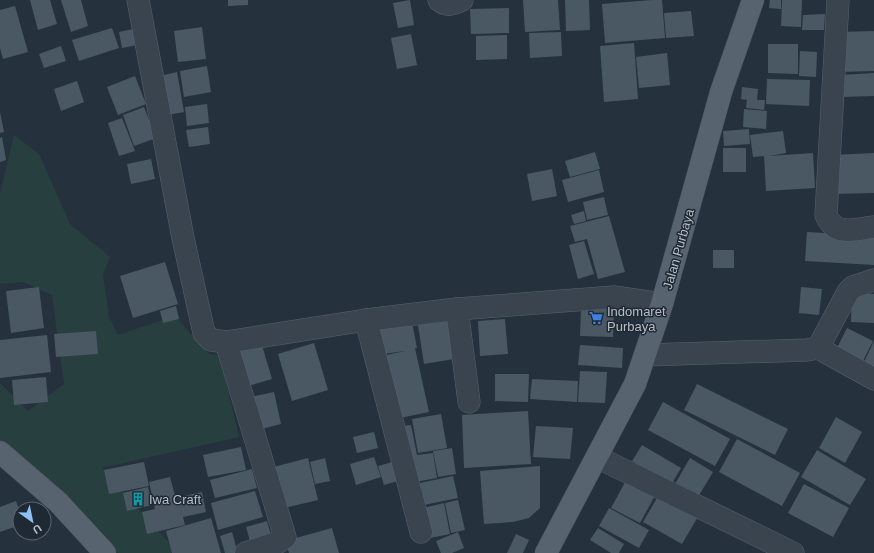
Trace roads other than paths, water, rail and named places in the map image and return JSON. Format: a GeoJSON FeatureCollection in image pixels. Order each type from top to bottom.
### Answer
{"type":"FeatureCollection","features":[{"type":"Feature","properties":{"kind":"main road","name":"Jalan Purbaya"},"geometry":{"type":"LineString","coordinates":[[546,553],[598,457],[635,384],[662,304],[721,92],[753,0]]}},
{"type":"Feature","properties":{"kind":"main road"},"geometry":{"type":"LineString","coordinates":[[0,452],[58,502],[105,553]]}},
{"type":"Feature","properties":{"kind":"street"},"geometry":{"type":"LineString","coordinates":[[138,0],[182,230],[204,333],[211,340],[226,342],[366,320],[457,309],[614,297],[662,304]]}},
{"type":"Feature","properties":{"kind":"street"},"geometry":{"type":"LineString","coordinates":[[439,0],[448,5],[462,0]]}},
{"type":"Feature","properties":{"kind":"street"},"geometry":{"type":"LineString","coordinates":[[838,0],[826,215],[830,223],[835,228],[842,230],[874,227]]}},
{"type":"Feature","properties":{"kind":"street"},"geometry":{"type":"LineString","coordinates":[[818,348],[848,292],[853,287],[874,280]]}},
{"type":"Feature","properties":{"kind":"street"},"geometry":{"type":"LineString","coordinates":[[457,309],[469,402]]}},
{"type":"Feature","properties":{"kind":"street"},"geometry":{"type":"LineString","coordinates":[[366,320],[421,532]]}},
{"type":"Feature","properties":{"kind":"street"},"geometry":{"type":"LineString","coordinates":[[226,342],[285,537],[279,542],[246,553]]}},
{"type":"Feature","properties":{"kind":"street"},"geometry":{"type":"LineString","coordinates":[[646,354],[807,350],[818,348],[874,379]]}},
{"type":"Feature","properties":{"kind":"street"},"geometry":{"type":"LineString","coordinates":[[598,457],[793,553]]}},
{"type":"Feature","properties":{"kind":"place","name":"Indomaret Purbaya"},"geometry":{"type":"Point","coordinates":[596,318]}},
{"type":"Feature","properties":{"kind":"place","name":"Iwa Craft"},"geometry":{"type":"Point","coordinates":[138,499]}}]}
